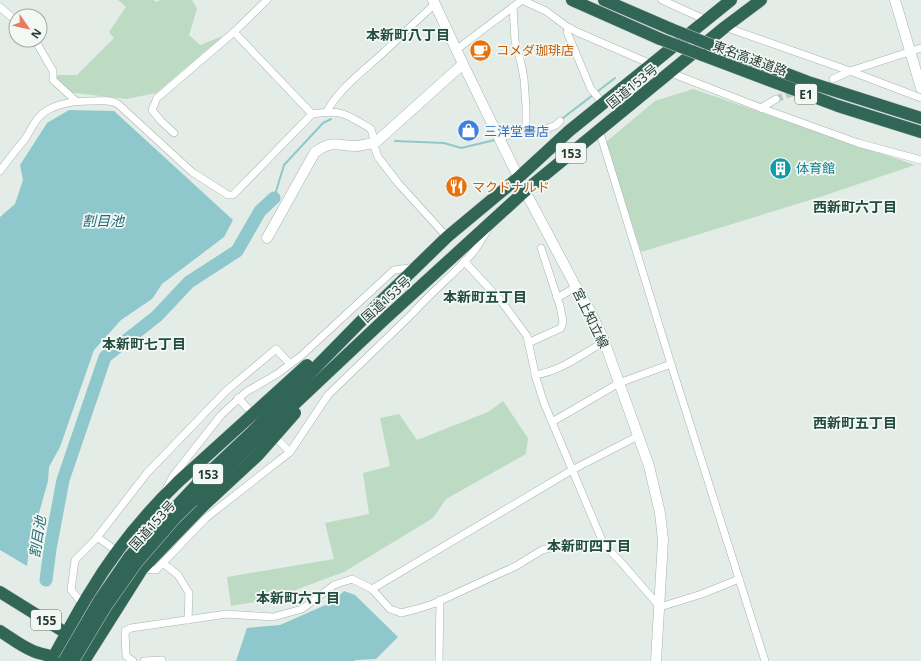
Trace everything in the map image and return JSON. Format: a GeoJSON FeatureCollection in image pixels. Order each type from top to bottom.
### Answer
{"type":"FeatureCollection","features":[{"type":"Feature","properties":{"kind":"highway","name":"東名高速道路"},"geometry":{"type":"LineString","coordinates":[[572,0],[660,39],[702,55],[838,106],[916,131]]}},
{"type":"Feature","properties":{"kind":"highway","name":"東名高速道路"},"geometry":{"type":"LineString","coordinates":[[604,0],[671,29],[811,83],[921,118]]}},
{"type":"Feature","properties":{"kind":"highway","name":"国道153号"},"geometry":{"type":"LineString","coordinates":[[57,660],[130,556],[201,480],[252,432],[376,306],[447,237],[519,177],[569,131],[731,0]]}},
{"type":"Feature","properties":{"kind":"highway","name":"国道153号"},"geometry":{"type":"LineString","coordinates":[[74,661],[106,606],[137,562],[176,518],[231,464],[388,316],[491,224],[525,191],[671,73],[725,27],[762,0]]}},
{"type":"Feature","properties":{"kind":"highway","name":"153"},"geometry":{"type":"LineString","coordinates":[[57,660],[67,633],[83,604],[106,568],[160,500],[365,312],[376,306]]}},
{"type":"Feature","properties":{"kind":"highway","name":"153"},"geometry":{"type":"LineString","coordinates":[[84,661],[142,569],[203,506],[258,455],[311,396],[376,334],[388,316]]}},
{"type":"Feature","properties":{"kind":"highway","name":"155"},"geometry":{"type":"LineString","coordinates":[[0,592],[92,649]]}},
{"type":"Feature","properties":{"kind":"highway","name":"155"},"geometry":{"type":"LineString","coordinates":[[0,632],[29,650],[57,660]]}},
{"type":"Feature","properties":{"kind":"highway","name":"155"},"geometry":{"type":"LineString","coordinates":[[29,650],[38,661]]}},
{"type":"Feature","properties":{"kind":"main road"},"geometry":{"type":"LineString","coordinates":[[895,0],[921,88]]}},
{"type":"Feature","properties":{"kind":"main road","name":"宮上知立線"},"geometry":{"type":"LineString","coordinates":[[434,2],[525,191],[589,309],[604,342],[649,466],[660,513],[663,540],[656,661]]}},
{"type":"Feature","properties":{"kind":"main road"},"geometry":{"type":"LineString","coordinates":[[267,238],[315,152],[324,146],[336,143],[348,146],[361,146],[374,143],[463,64]]}},
{"type":"Feature","properties":{"kind":"street"},"geometry":{"type":"LineString","coordinates":[[174,133],[152,110],[157,98],[234,32],[267,0]]}},
{"type":"Feature","properties":{"kind":"street"},"geometry":{"type":"LineString","coordinates":[[456,50],[522,0],[546,11],[570,28],[651,64]]}},
{"type":"Feature","properties":{"kind":"street"},"geometry":{"type":"LineString","coordinates":[[662,0],[706,20]]}},
{"type":"Feature","properties":{"kind":"street"},"geometry":{"type":"LineString","coordinates":[[675,0],[680,8]]}},
{"type":"Feature","properties":{"kind":"street"},"geometry":{"type":"LineString","coordinates":[[327,111],[333,100],[434,2]]}},
{"type":"Feature","properties":{"kind":"street"},"geometry":{"type":"LineString","coordinates":[[0,7],[8,14]]}},
{"type":"Feature","properties":{"kind":"street"},"geometry":{"type":"LineString","coordinates":[[513,7],[515,41],[524,79],[526,130]]}},
{"type":"Feature","properties":{"kind":"street"},"geometry":{"type":"LineString","coordinates":[[725,27],[850,71],[921,98]]}},
{"type":"Feature","properties":{"kind":"street"},"geometry":{"type":"LineString","coordinates":[[570,28],[567,32],[591,89],[603,103]]}},
{"type":"Feature","properties":{"kind":"street"},"geometry":{"type":"LineString","coordinates":[[234,32],[312,114]]}},
{"type":"Feature","properties":{"kind":"street"},"geometry":{"type":"LineString","coordinates":[[40,48],[53,71],[53,80],[76,101]]}},
{"type":"Feature","properties":{"kind":"street"},"geometry":{"type":"LineString","coordinates":[[833,79],[850,71],[921,48]]}},
{"type":"Feature","properties":{"kind":"street"},"geometry":{"type":"LineString","coordinates":[[671,73],[761,108],[858,143],[921,160]]}},
{"type":"Feature","properties":{"kind":"street"},"geometry":{"type":"LineString","coordinates":[[761,108],[776,99]]}},
{"type":"Feature","properties":{"kind":"street"},"geometry":{"type":"LineString","coordinates":[[0,171],[26,138],[40,116],[52,108],[68,102],[106,101],[118,104],[192,172],[228,195],[233,195],[312,114],[336,111],[347,115],[371,129],[378,157],[398,183],[447,237]]}},
{"type":"Feature","properties":{"kind":"street"},"geometry":{"type":"LineString","coordinates":[[499,138],[526,130],[539,132],[556,125],[560,121]]}},
{"type":"Feature","properties":{"kind":"street"},"geometry":{"type":"LineString","coordinates":[[599,130],[765,661]]}},
{"type":"Feature","properties":{"kind":"street"},"geometry":{"type":"LineString","coordinates":[[142,569],[156,570],[206,518],[290,452],[328,395],[408,319],[464,262],[476,248],[491,224]]}},
{"type":"Feature","properties":{"kind":"street"},"geometry":{"type":"LineString","coordinates":[[528,342],[561,328],[563,322],[541,248]]}},
{"type":"Feature","properties":{"kind":"street"},"geometry":{"type":"LineString","coordinates":[[464,262],[511,313],[527,336],[535,376],[552,422],[604,544],[620,560],[660,607],[702,594],[740,579]]}},
{"type":"Feature","properties":{"kind":"street"},"geometry":{"type":"LineString","coordinates":[[160,500],[173,476],[221,415],[238,398],[277,374],[290,364],[314,344],[394,270],[417,267]]}},
{"type":"Feature","properties":{"kind":"street"},"geometry":{"type":"LineString","coordinates":[[557,298],[576,287]]}},
{"type":"Feature","properties":{"kind":"street"},"geometry":{"type":"LineString","coordinates":[[535,376],[562,367],[604,342]]}},
{"type":"Feature","properties":{"kind":"street"},"geometry":{"type":"LineString","coordinates":[[83,604],[71,590],[75,560],[97,537],[147,473],[226,391],[276,349],[290,364]]}},
{"type":"Feature","properties":{"kind":"street"},"geometry":{"type":"LineString","coordinates":[[552,422],[619,383],[671,364]]}},
{"type":"Feature","properties":{"kind":"street"},"geometry":{"type":"LineString","coordinates":[[238,398],[290,452]]}},
{"type":"Feature","properties":{"kind":"street"},"geometry":{"type":"LineString","coordinates":[[372,589],[572,470],[638,436]]}},
{"type":"Feature","properties":{"kind":"street"},"geometry":{"type":"LineString","coordinates":[[97,537],[118,552]]}},
{"type":"Feature","properties":{"kind":"street"},"geometry":{"type":"LineString","coordinates":[[133,661],[126,656],[125,631],[131,628],[227,614],[273,617],[302,609],[334,585],[352,579],[372,589],[390,609],[401,613],[417,609],[440,600],[516,566],[542,550],[559,546],[593,547],[604,544]]}},
{"type":"Feature","properties":{"kind":"street"},"geometry":{"type":"LineString","coordinates":[[163,563],[178,575],[189,593],[188,620]]}},
{"type":"Feature","properties":{"kind":"street"},"geometry":{"type":"LineString","coordinates":[[439,661],[440,600]]}},
{"type":"Feature","properties":{"kind":"street"},"geometry":{"type":"LineString","coordinates":[[144,661],[162,660]]}},
{"type":"Feature","properties":{"kind":"green space"},"geometry":{"type":"Polygon","coordinates":[[[118,0],[153,0],[157,2],[160,0],[192,0],[197,9],[189,35],[200,45],[223,36],[156,93],[126,99],[66,92],[55,75],[77,75],[114,38],[109,32],[126,7],[118,0]]]}},
{"type":"Feature","properties":{"kind":"green space"},"geometry":{"type":"Polygon","coordinates":[[[693,89],[915,165],[823,196],[641,252],[606,142],[655,101],[693,89]]]}},
{"type":"Feature","properties":{"kind":"green space"},"geometry":{"type":"Polygon","coordinates":[[[503,401],[528,438],[526,454],[446,499],[433,518],[344,572],[271,599],[231,606],[227,577],[334,559],[325,523],[369,514],[363,473],[390,466],[380,418],[399,414],[417,440],[488,412],[503,401]]]}},
{"type":"Feature","properties":{"kind":"water","name":"割目池"},"geometry":{"type":"Polygon","coordinates":[[[69,110],[114,111],[233,220],[224,237],[162,284],[152,299],[121,320],[94,350],[60,447],[49,467],[48,481],[29,549],[27,566],[0,550],[0,217],[15,204],[23,180],[20,165],[47,123],[69,110]]]}},
{"type":"Feature","properties":{"kind":"water"},"geometry":{"type":"Polygon","coordinates":[[[344,591],[355,595],[398,637],[376,659],[354,661],[236,661],[247,628],[280,625],[330,603],[344,591]]]}},
{"type":"Feature","properties":{"kind":"waterway"},"geometry":{"type":"LineString","coordinates":[[563,118],[615,78]]}},
{"type":"Feature","properties":{"kind":"waterway"},"geometry":{"type":"LineString","coordinates":[[274,198],[284,165],[323,123],[331,119]]}},
{"type":"Feature","properties":{"kind":"waterway"},"geometry":{"type":"LineString","coordinates":[[395,141],[444,143],[461,148],[495,140]]}},
{"type":"Feature","properties":{"kind":"waterway","name":"割目池"},"geometry":{"type":"LineString","coordinates":[[46,580],[50,549],[63,480],[105,357],[157,316],[189,282],[237,251],[260,211],[274,198]]}},
{"type":"Feature","properties":{"kind":"waterway","name":"割目池"},"geometry":{"type":"LineString","coordinates":[[44,585],[46,580]]}},
{"type":"Feature","properties":{"kind":"tunnel"},"geometry":{"type":"LineString","coordinates":[[776,99],[797,91]]}},
{"type":"Feature","properties":{"kind":"place","name":"コメダ珈琲店"},"geometry":{"type":"Point","coordinates":[481,50]}},
{"type":"Feature","properties":{"kind":"place","name":"三洋堂書店"},"geometry":{"type":"Point","coordinates":[468,131]}},
{"type":"Feature","properties":{"kind":"place","name":"体育館"},"geometry":{"type":"Point","coordinates":[781,168]}},
{"type":"Feature","properties":{"kind":"place","name":"マクドナルド"},"geometry":{"type":"Point","coordinates":[456,187]}},
{"type":"Feature","properties":{"kind":"district","name":"本新町八丁目"},"geometry":{"type":"Point","coordinates":[408,34]}},
{"type":"Feature","properties":{"kind":"district","name":"西新町六丁目"},"geometry":{"type":"Point","coordinates":[855,206]}},
{"type":"Feature","properties":{"kind":"district","name":"本新町五丁目"},"geometry":{"type":"Point","coordinates":[485,296]}},
{"type":"Feature","properties":{"kind":"district","name":"本新町七丁目"},"geometry":{"type":"Point","coordinates":[144,343]}},
{"type":"Feature","properties":{"kind":"district","name":"西新町五丁目"},"geometry":{"type":"Point","coordinates":[855,422]}},
{"type":"Feature","properties":{"kind":"district","name":"本新町四丁目"},"geometry":{"type":"Point","coordinates":[589,545]}},
{"type":"Feature","properties":{"kind":"district","name":"本新町六丁目"},"geometry":{"type":"Point","coordinates":[298,597]}}]}
